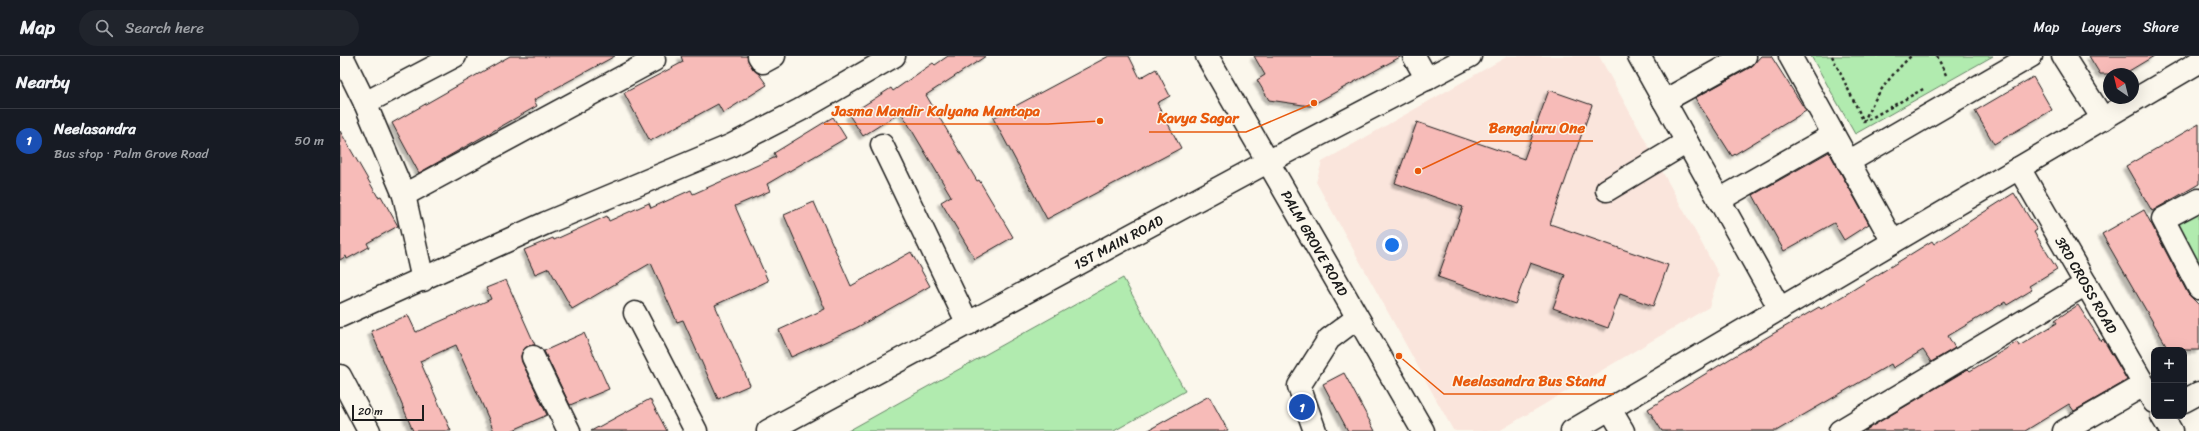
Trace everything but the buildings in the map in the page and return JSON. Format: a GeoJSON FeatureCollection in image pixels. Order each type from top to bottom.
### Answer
{"type":"FeatureCollection","features":[{"type":"Feature","properties":{"kind":"street"},"geometry":{"type":"LineString","coordinates":[[342,56],[365,103],[404,195],[423,280]]}},
{"type":"Feature","properties":{"kind":"street"},"geometry":{"type":"LineString","coordinates":[[365,103],[455,56]]}},
{"type":"Feature","properties":{"kind":"street"},"geometry":{"type":"LineString","coordinates":[[760,56],[763,62],[774,56]]}},
{"type":"Feature","properties":{"kind":"street"},"geometry":{"type":"LineString","coordinates":[[340,316],[546,224],[730,146],[800,110],[894,56]]}},
{"type":"Feature","properties":{"kind":"street","name":"PALM GROVE ROAD"},"geometry":{"type":"LineString","coordinates":[[1207,56],[1423,431]]}},
{"type":"Feature","properties":{"kind":"street"},"geometry":{"type":"LineString","coordinates":[[1414,56],[1428,79]]}},
{"type":"Feature","properties":{"kind":"street","name":"1ST MAIN ROAD"},"geometry":{"type":"LineString","coordinates":[[768,431],[1268,162],[1470,56]]}},
{"type":"Feature","properties":{"kind":"street"},"geometry":{"type":"LineString","coordinates":[[1639,56],[1780,309]]}},
{"type":"Feature","properties":{"kind":"street"},"geometry":{"type":"LineString","coordinates":[[1664,101],[1745,56]]}},
{"type":"Feature","properties":{"kind":"street"},"geometry":{"type":"LineString","coordinates":[[1790,56],[1833,135],[1851,160],[1893,242]]}},
{"type":"Feature","properties":{"kind":"street"},"geometry":{"type":"LineString","coordinates":[[1851,160],[2031,56]]}},
{"type":"Feature","properties":{"kind":"street"},"geometry":{"type":"LineString","coordinates":[[2063,56],[2103,119]]}},
{"type":"Feature","properties":{"kind":"street"},"geometry":{"type":"LineString","coordinates":[[404,195],[654,60]]}},
{"type":"Feature","properties":{"kind":"street"},"geometry":{"type":"LineString","coordinates":[[1572,431],[2199,62]]}},
{"type":"Feature","properties":{"kind":"street"},"geometry":{"type":"LineString","coordinates":[[1719,200],[1833,135]]}},
{"type":"Feature","properties":{"kind":"street"},"geometry":{"type":"LineString","coordinates":[[1607,190],[1687,142]]}},
{"type":"Feature","properties":{"kind":"street"},"geometry":{"type":"LineString","coordinates":[[882,145],[968,324]]}},
{"type":"Feature","properties":{"kind":"street","name":"3RD CROSS ROAD"},"geometry":{"type":"LineString","coordinates":[[2019,168],[2149,393]]}},
{"type":"Feature","properties":{"kind":"street"},"geometry":{"type":"LineString","coordinates":[[2199,200],[2163,219],[2199,288]]}},
{"type":"Feature","properties":{"kind":"street"},"geometry":{"type":"LineString","coordinates":[[1840,431],[2086,284]]}},
{"type":"Feature","properties":{"kind":"street"},"geometry":{"type":"LineString","coordinates":[[635,313],[696,431]]}},
{"type":"Feature","properties":{"kind":"street"},"geometry":{"type":"LineString","coordinates":[[1314,431],[1299,386],[1329,339],[1357,318]]}},
{"type":"Feature","properties":{"kind":"street"},"geometry":{"type":"LineString","coordinates":[[534,357],[569,431]]}},
{"type":"Feature","properties":{"kind":"street"},"geometry":{"type":"LineString","coordinates":[[340,376],[369,431]]}},
{"type":"Feature","properties":{"kind":"street"},"geometry":{"type":"LineString","coordinates":[[2064,431],[2149,393]]}},
{"type":"Feature","properties":{"kind":"street"},"geometry":{"type":"LineString","coordinates":[[2187,399],[2199,393]]}},
{"type":"Feature","properties":{"kind":"street"},"geometry":{"type":"LineString","coordinates":[[1610,409],[1623,431]]}},
{"type":"Feature","properties":{"kind":"street"},"geometry":{"type":"LineString","coordinates":[[2164,419],[2171,431]]}},
{"type":"Feature","properties":{"kind":"path"},"geometry":{"type":"LineString","coordinates":[[1832,56],[1864,122]]}},
{"type":"Feature","properties":{"kind":"path"},"geometry":{"type":"LineString","coordinates":[[1851,160],[1864,122],[1881,90],[1895,72],[1911,56]]}},
{"type":"Feature","properties":{"kind":"path"},"geometry":{"type":"LineString","coordinates":[[1940,80],[1953,73]]}},
{"type":"Feature","properties":{"kind":"path"},"geometry":{"type":"LineString","coordinates":[[1864,122],[1926,87]]}},
{"type":"Feature","properties":{"kind":"shaded area"},"geometry":{"type":"Polygon","coordinates":[[[1508,56],[1599,56],[1719,275],[1709,307],[1499,431],[1456,431],[1453,430],[1316,182],[1322,162],[1508,56]]]}},
{"type":"Feature","properties":{"kind":"green space"},"geometry":{"type":"Polygon","coordinates":[[[1811,56],[1993,56],[1855,134],[1811,56]]]}},
{"type":"Feature","properties":{"kind":"green space"},"geometry":{"type":"Polygon","coordinates":[[[2199,211],[2199,263],[2176,224],[2199,211]]]}},
{"type":"Feature","properties":{"kind":"green space"},"geometry":{"type":"Polygon","coordinates":[[[1123,278],[1185,391],[1114,431],[848,431],[1123,278]]]}},
{"type":"Feature","properties":{"kind":"place","name":"Kavya Sagar"},"geometry":{"type":"Point","coordinates":[1314,103]}},
{"type":"Feature","properties":{"kind":"place","name":"Jasma Mandir Kalyana Mantapa"},"geometry":{"type":"Point","coordinates":[1100,121]}},
{"type":"Feature","properties":{"kind":"place","name":"Bengaluru One"},"geometry":{"type":"Point","coordinates":[1418,171]}},
{"type":"Feature","properties":{"kind":"place","name":"Neelasandra Bus Stand"},"geometry":{"type":"Point","coordinates":[1399,356]}},
{"type":"Feature","properties":{"kind":"place","name":"Neelasandra"},"geometry":{"type":"Point","coordinates":[1302,407]}}]}
